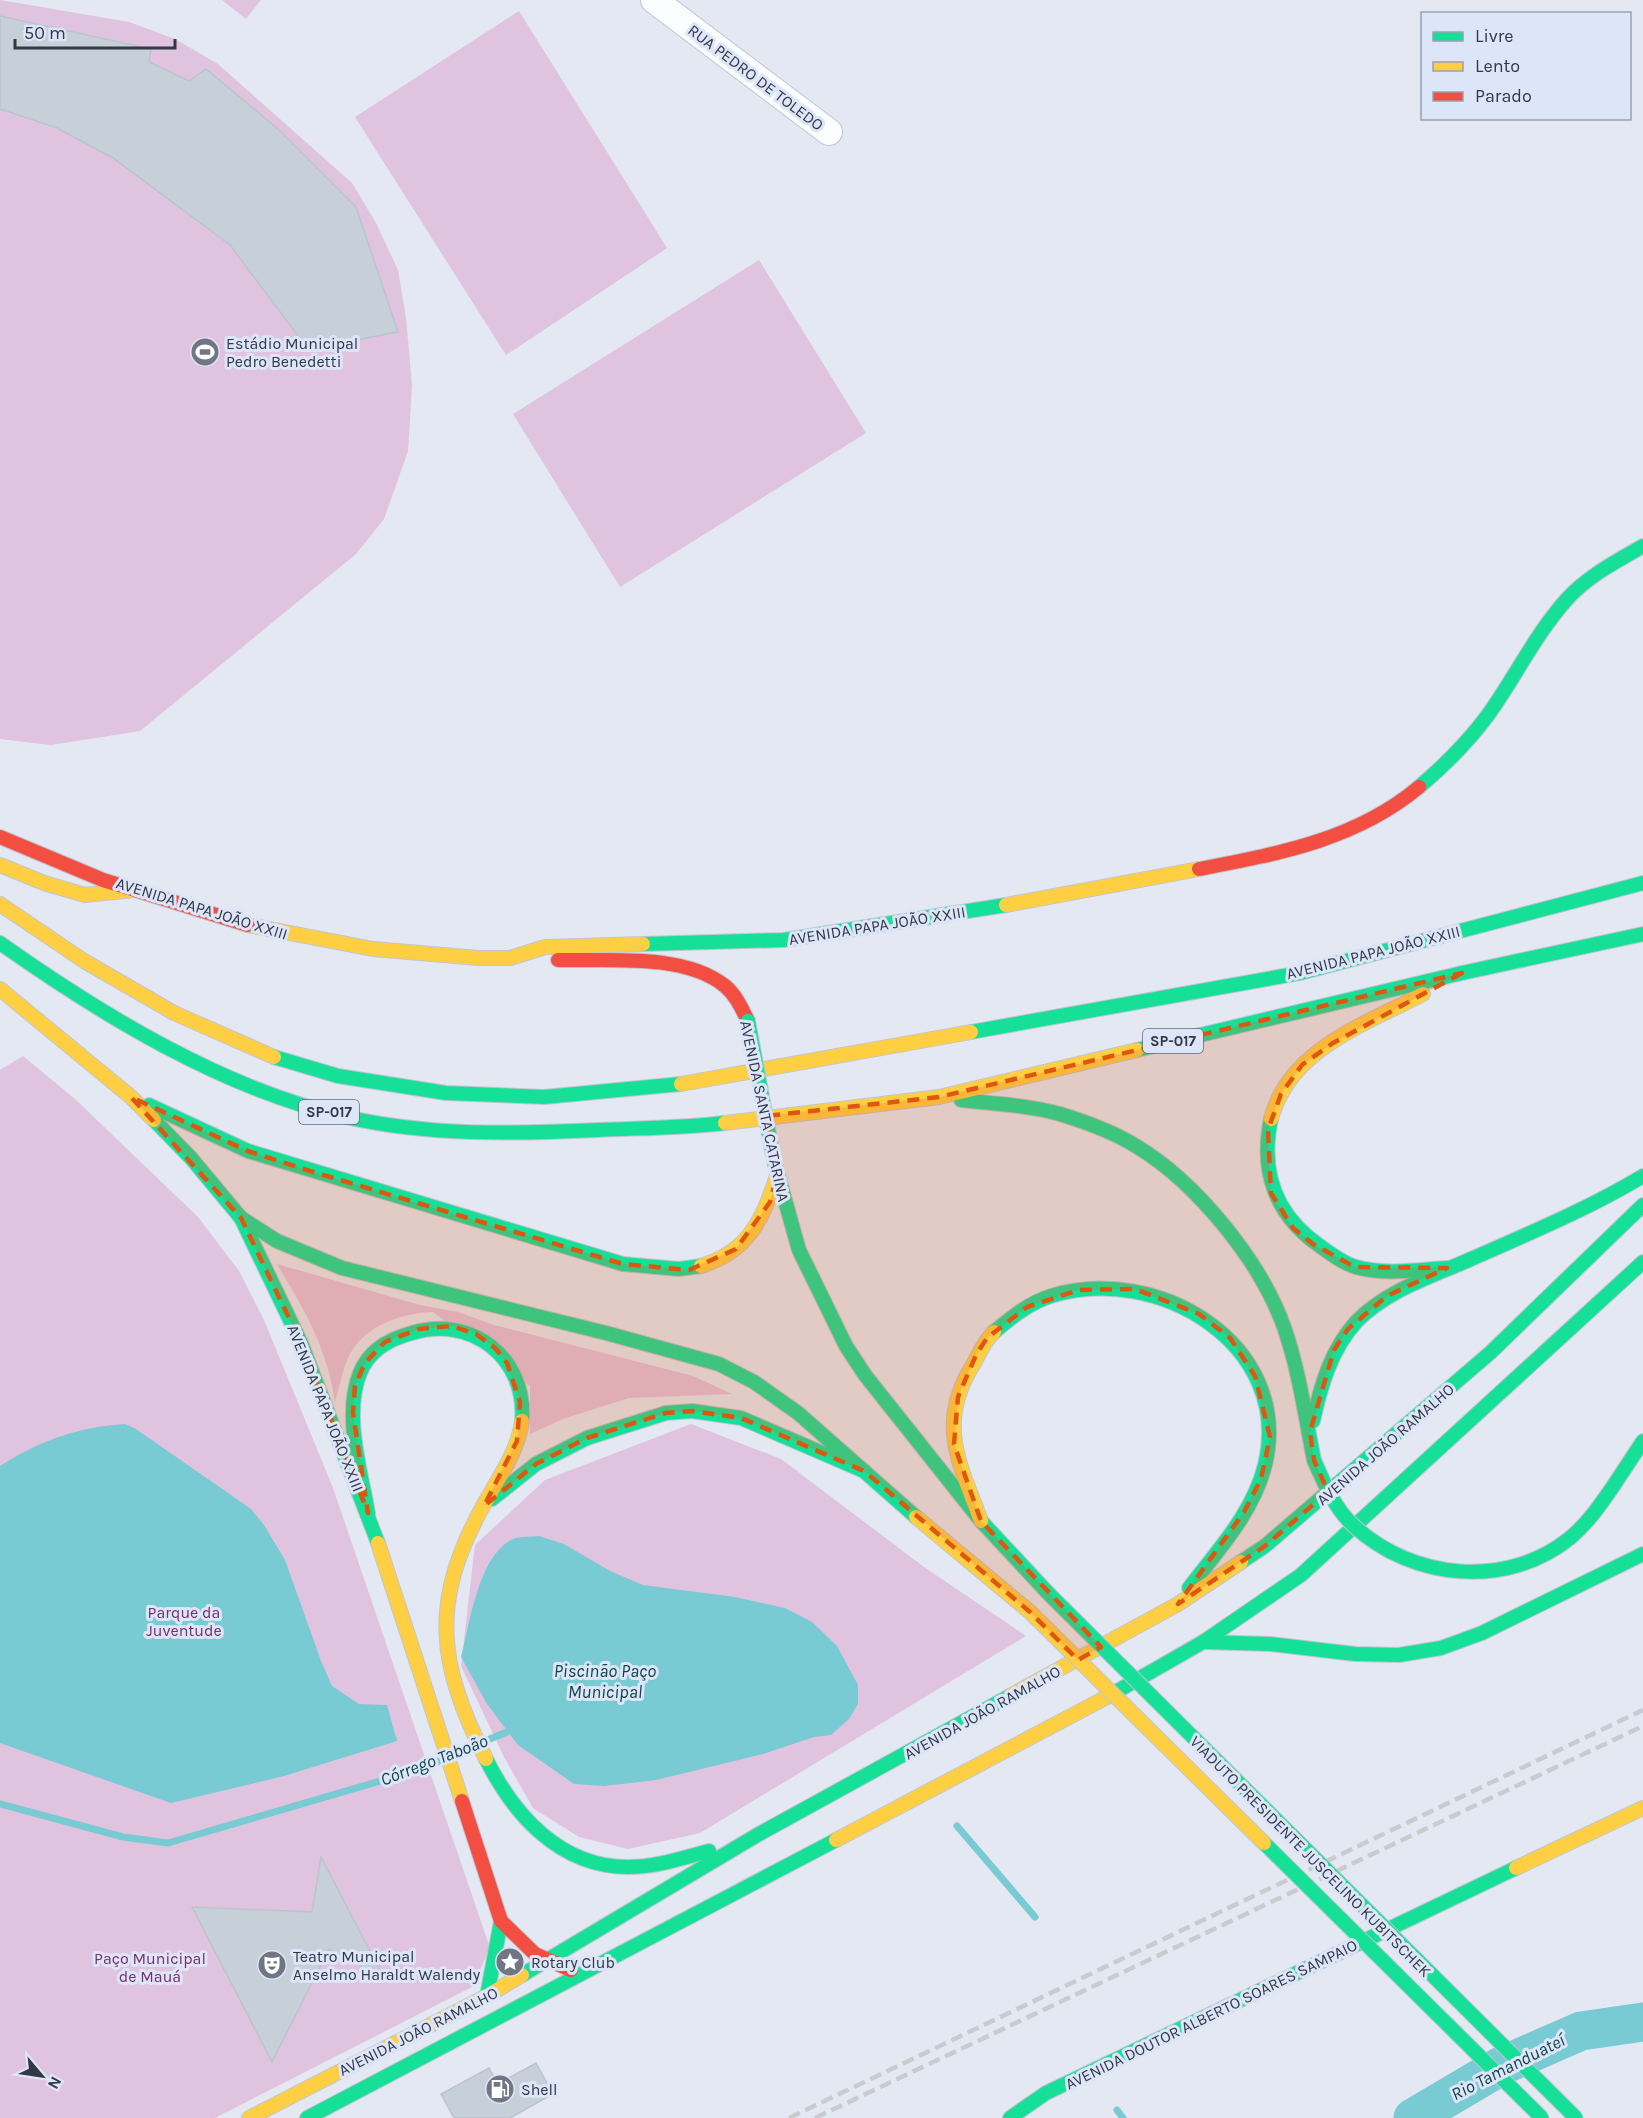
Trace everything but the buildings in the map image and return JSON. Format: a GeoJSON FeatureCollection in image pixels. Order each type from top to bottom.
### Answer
{"type":"FeatureCollection","features":[{"type":"Feature","properties":{"kind":"main road","name":"AVENIDA PAPA JOÃO XXIII"},"geometry":{"type":"LineString","coordinates":[[0,837],[50,860],[226,919],[308,939],[389,951],[510,958],[545,947],[784,940],[987,908],[1271,855],[1326,840],[1362,825],[1405,799],[1463,747],[1489,713],[1541,630],[1570,596],[1607,567],[1643,546]]}},
{"type":"Feature","properties":{"kind":"main road"},"geometry":{"type":"LineString","coordinates":[[0,865],[44,883],[85,895],[134,890]]}},
{"type":"Feature","properties":{"kind":"main road","name":"AVENIDA PAPA JOÃO XXIII"},"geometry":{"type":"LineString","coordinates":[[0,904],[84,961],[174,1013],[286,1062],[338,1076],[446,1093],[544,1097],[675,1085],[1300,973],[1643,883]]}},
{"type":"Feature","properties":{"kind":"main road","name":"SP-017"},"geometry":{"type":"LineString","coordinates":[[0,943],[68,991],[183,1057],[284,1098],[346,1117],[447,1132],[529,1133],[699,1126],[939,1096],[1462,973],[1643,934]]}},
{"type":"Feature","properties":{"kind":"main road","name":"AVENIDA SANTA CATARINA"},"geometry":{"type":"LineString","coordinates":[[510,958],[685,966],[708,974],[727,987],[748,1021],[777,1176],[799,1250],[846,1346],[865,1375],[981,1521],[1048,1593]]}},
{"type":"Feature","properties":{"kind":"main road"},"geometry":{"type":"LineString","coordinates":[[1447,1268],[1388,1271],[1355,1267],[1313,1244],[1293,1228],[1271,1193],[1268,1130],[1281,1094],[1302,1065],[1332,1043],[1462,973]]}},
{"type":"Feature","properties":{"kind":"main road","name":"AVENIDA PAPA JOÃO XXIII"},"geometry":{"type":"LineString","coordinates":[[0,989],[131,1097],[190,1158],[241,1218],[301,1343],[368,1513],[501,1921],[526,1946],[547,1962],[581,1974]]}},
{"type":"Feature","properties":{"kind":"main road"},"geometry":{"type":"LineString","coordinates":[[939,1096],[1058,1113],[1105,1130],[1146,1153],[1181,1181],[1246,1259],[1275,1306],[1295,1364],[1314,1460],[1335,1502],[1353,1525],[1383,1549],[1417,1565],[1455,1573],[1493,1572],[1530,1561],[1564,1543],[1592,1517],[1643,1441]]}},
{"type":"Feature","properties":{"kind":"main road"},"geometry":{"type":"LineString","coordinates":[[131,1097],[269,1158],[613,1261],[662,1271],[689,1270],[706,1266],[736,1249],[756,1227],[766,1209],[777,1176]]}},
{"type":"Feature","properties":{"kind":"main road"},"geometry":{"type":"LineString","coordinates":[[1310,1432],[1323,1374],[1348,1329],[1366,1311],[1387,1296],[1447,1268],[1598,1203],[1643,1176]]}},
{"type":"Feature","properties":{"kind":"main road","name":"AVENIDA JOÃO RAMALHO"},"geometry":{"type":"LineString","coordinates":[[249,2118],[487,1996],[759,1834],[1178,1605],[1265,1546],[1373,1455],[1490,1353],[1643,1205]]}},
{"type":"Feature","properties":{"kind":"main road"},"geometry":{"type":"LineString","coordinates":[[241,1218],[276,1241],[342,1268],[606,1333],[719,1364],[780,1399],[864,1471]]}},
{"type":"Feature","properties":{"kind":"main road","name":"AVENIDA JOÃO RAMALHO"},"geometry":{"type":"LineString","coordinates":[[307,2118],[1095,1704],[1203,1642],[1301,1575],[1643,1262]]}},
{"type":"Feature","properties":{"kind":"main road"},"geometry":{"type":"LineString","coordinates":[[981,1521],[954,1444],[952,1425],[957,1397],[976,1355],[987,1338],[1007,1320],[1047,1297],[1101,1287],[1135,1289],[1169,1299],[1199,1314],[1230,1338],[1255,1376],[1265,1404],[1270,1437],[1261,1479],[1244,1512],[1178,1605]]}},
{"type":"Feature","properties":{"kind":"main road"},"geometry":{"type":"LineString","coordinates":[[368,1513],[353,1413],[355,1386],[365,1363],[385,1342],[419,1329],[452,1326],[476,1334],[495,1348],[507,1363],[523,1419],[518,1441],[484,1506],[472,1523],[459,1553],[446,1606],[445,1639],[459,1701],[492,1775],[514,1808],[540,1835],[572,1856],[612,1868],[653,1866],[689,1858],[759,1834]]}},
{"type":"Feature","properties":{"kind":"main road"},"geometry":{"type":"LineString","coordinates":[[484,1506],[547,1459],[587,1438],[666,1413],[692,1410],[741,1418],[864,1471]]}},
{"type":"Feature","properties":{"kind":"main road","name":"VIADUTO PRESIDENTE JUSCELINO KUBITSCHEK"},"geometry":{"type":"LineString","coordinates":[[864,1471],[1030,1612],[1542,2118]]}},
{"type":"Feature","properties":{"kind":"main road"},"geometry":{"type":"LineString","coordinates":[[1203,1642],[1270,1644],[1355,1654],[1399,1655],[1442,1648],[1482,1633],[1643,1554]]}},
{"type":"Feature","properties":{"kind":"main road","name":"VIADUTO PRESIDENTE JUSCELINO KUBITSCHEK"},"geometry":{"type":"LineString","coordinates":[[1048,1593],[1576,2118]]}},
{"type":"Feature","properties":{"kind":"main road","name":"AVENIDA DOUTOR ALBERTO SOARES SAMPAIO"},"geometry":{"type":"LineString","coordinates":[[1010,2118],[1046,2093],[1121,2056],[1643,1808]]}},
{"type":"Feature","properties":{"kind":"main road","name":"AVENIDA PAPA JOÃO XXIII"},"geometry":{"type":"LineString","coordinates":[[487,1996],[501,1921]]}},
{"type":"Feature","properties":{"kind":"street","name":"RUA PEDRO DE TOLEDO"},"geometry":{"type":"LineString","coordinates":[[662,2],[829,132]]}},
{"type":"Feature","properties":{"kind":"highlighted area"},"geometry":{"type":"Polygon","coordinates":[[[1462,973],[1333,1043],[1302,1065],[1281,1094],[1268,1130],[1271,1193],[1293,1228],[1313,1244],[1355,1267],[1447,1268],[1387,1296],[1348,1329],[1334,1350],[1310,1432],[1314,1460],[1328,1492],[1265,1546],[1178,1604],[1244,1512],[1261,1479],[1270,1437],[1255,1376],[1230,1338],[1199,1314],[1135,1289],[1079,1290],[1027,1307],[987,1338],[976,1355],[958,1397],[954,1444],[981,1521],[1101,1647],[1078,1660],[1030,1612],[864,1471],[741,1418],[692,1411],[666,1413],[587,1438],[536,1464],[484,1506],[517,1441],[520,1402],[507,1363],[495,1348],[476,1334],[452,1326],[419,1329],[385,1342],[365,1363],[355,1386],[353,1413],[368,1513],[301,1343],[241,1218],[131,1097],[248,1151],[310,1171],[623,1264],[689,1270],[736,1249],[770,1202],[777,1176],[766,1116],[939,1097],[1462,973]]]}},
{"type":"Feature","properties":{"kind":"green space","name":"Estádio Municipal Pedro Benedetti"},"geometry":{"type":"Polygon","coordinates":[[[0,0],[129,22],[175,39],[218,64],[352,183],[376,223],[398,270],[406,318],[412,385],[408,451],[384,519],[356,554],[140,731],[51,745],[0,739],[0,0]]]}},
{"type":"Feature","properties":{"kind":"green space"},"geometry":{"type":"Polygon","coordinates":[[[222,0],[261,0],[246,19],[222,0]]]}},
{"type":"Feature","properties":{"kind":"green space"},"geometry":{"type":"Polygon","coordinates":[[[519,11],[667,248],[506,355],[355,117],[519,11]]]}},
{"type":"Feature","properties":{"kind":"green space"},"geometry":{"type":"Polygon","coordinates":[[[759,260],[866,433],[620,587],[513,414],[759,260]]]}},
{"type":"Feature","properties":{"kind":"green space"},"geometry":{"type":"Polygon","coordinates":[[[23,1056],[75,1099],[198,1217],[239,1271],[264,1320],[333,1488],[490,1948],[472,1987],[215,2118],[0,2118],[0,1070],[23,1056]]]}},
{"type":"Feature","properties":{"kind":"green space"},"geometry":{"type":"Polygon","coordinates":[[[277,1264],[420,1305],[458,1312],[494,1325],[693,1376],[732,1394],[629,1398],[563,1419],[530,1434],[530,1386],[433,1312],[410,1315],[387,1322],[358,1342],[348,1358],[335,1402],[326,1364],[314,1330],[277,1264]]]}},
{"type":"Feature","properties":{"kind":"green space"},"geometry":{"type":"Polygon","coordinates":[[[691,1424],[781,1459],[924,1567],[1026,1636],[700,1833],[628,1849],[579,1837],[533,1808],[504,1757],[461,1666],[475,1545],[545,1480],[691,1424]]]}},
{"type":"Feature","properties":{"kind":"water"},"geometry":{"type":"Polygon","coordinates":[[[125,1424],[136,1429],[251,1509],[264,1525],[285,1560],[332,1686],[359,1704],[387,1705],[397,1741],[284,1776],[171,1803],[0,1743],[0,1466],[29,1449],[60,1437],[91,1428],[125,1424]]]}},
{"type":"Feature","properties":{"kind":"water","name":"Piscinão Paço Municipal"},"geometry":{"type":"Polygon","coordinates":[[[539,1536],[564,1544],[610,1571],[643,1585],[735,1597],[785,1608],[812,1622],[837,1646],[858,1685],[858,1704],[849,1719],[831,1735],[814,1737],[763,1754],[656,1780],[604,1786],[574,1784],[518,1745],[487,1704],[461,1657],[477,1592],[491,1561],[511,1540],[539,1536]]]}},
{"type":"Feature","properties":{"kind":"waterway","name":"Córrego Taboão"},"geometry":{"type":"LineString","coordinates":[[485,1741],[514,1729]]}},
{"type":"Feature","properties":{"kind":"waterway","name":"Córrego Taboão"},"geometry":{"type":"LineString","coordinates":[[0,1804],[123,1837],[168,1843],[418,1770],[439,1761]]}},
{"type":"Feature","properties":{"kind":"waterway","name":"Córrego Taboão"},"geometry":{"type":"LineString","coordinates":[[957,1826],[1035,1917]]}},
{"type":"Feature","properties":{"kind":"waterway","name":"Rio Tamanduateí"},"geometry":{"type":"LineString","coordinates":[[1413,2118],[1501,2066],[1581,2031],[1643,2022]]}},
{"type":"Feature","properties":{"kind":"waterway"},"geometry":{"type":"LineString","coordinates":[[1117,2110],[1123,2118]]}},
{"type":"Feature","properties":{"kind":"railway"},"geometry":{"type":"LineString","coordinates":[[789,2118],[1643,1710]]}},
{"type":"Feature","properties":{"kind":"railway"},"geometry":{"type":"LineString","coordinates":[[815,2118],[1643,1726]]}},
{"type":"Feature","properties":{"kind":"traffic: fast"},"geometry":{"type":"LineString","coordinates":[[1419,787],[1456,753],[1480,725],[1536,640],[1568,598],[1594,576],[1643,546]]}},
{"type":"Feature","properties":{"kind":"traffic: fast"},"geometry":{"type":"LineString","coordinates":[[971,1032],[1300,973],[1643,883]]}},
{"type":"Feature","properties":{"kind":"traffic: fast"},"geometry":{"type":"LineString","coordinates":[[643,944],[784,940],[1006,905]]}},
{"type":"Feature","properties":{"kind":"traffic: fast"},"geometry":{"type":"LineString","coordinates":[[1137,1050],[1462,973],[1643,934]]}},
{"type":"Feature","properties":{"kind":"traffic: fast"},"geometry":{"type":"LineString","coordinates":[[0,943],[80,997],[209,1069],[254,1088],[346,1117],[409,1128],[503,1133],[662,1128],[725,1123]]}},
{"type":"Feature","properties":{"kind":"traffic: fast"},"geometry":{"type":"LineString","coordinates":[[748,1021],[773,1156]]}},
{"type":"Feature","properties":{"kind":"traffic: fast"},"geometry":{"type":"LineString","coordinates":[[274,1057],[338,1076],[446,1093],[544,1097],[681,1084]]}},
{"type":"Feature","properties":{"kind":"traffic: fast"},"geometry":{"type":"LineString","coordinates":[[961,1100],[1048,1111],[1099,1127],[1159,1161],[1203,1201],[1242,1250],[1273,1301],[1294,1360],[1314,1460]]}},
{"type":"Feature","properties":{"kind":"traffic: fast"},"geometry":{"type":"LineString","coordinates":[[149,1105],[248,1151],[623,1264],[679,1269],[701,1266]]}},
{"type":"Feature","properties":{"kind":"traffic: fast"},"geometry":{"type":"LineString","coordinates":[[1271,1119],[1268,1156],[1274,1190],[1282,1206],[1305,1234],[1337,1258],[1356,1267],[1389,1271],[1447,1268]]}},
{"type":"Feature","properties":{"kind":"traffic: fast"},"geometry":{"type":"LineString","coordinates":[[154,1120],[191,1158],[241,1218],[301,1343],[378,1543]]}},
{"type":"Feature","properties":{"kind":"traffic: fast"},"geometry":{"type":"LineString","coordinates":[[774,1161],[799,1250],[846,1346],[865,1375],[981,1521],[1048,1593]]}},
{"type":"Feature","properties":{"kind":"traffic: fast"},"geometry":{"type":"LineString","coordinates":[[1313,1421],[1324,1381],[1340,1344],[1356,1322],[1381,1301],[1410,1285],[1558,1220],[1643,1176]]}},
{"type":"Feature","properties":{"kind":"traffic: fast"},"geometry":{"type":"LineString","coordinates":[[1241,1562],[1265,1546],[1490,1353],[1643,1205]]}},
{"type":"Feature","properties":{"kind":"traffic: fast"},"geometry":{"type":"LineString","coordinates":[[241,1218],[277,1241],[342,1268],[606,1333],[719,1364],[754,1382],[798,1413],[916,1517]]}},
{"type":"Feature","properties":{"kind":"traffic: fast"},"geometry":{"type":"LineString","coordinates":[[1107,1697],[1203,1642],[1301,1575],[1643,1262]]}},
{"type":"Feature","properties":{"kind":"traffic: fast"},"geometry":{"type":"LineString","coordinates":[[994,1332],[1028,1307],[1051,1296],[1092,1289],[1133,1291],[1173,1303],[1209,1323],[1238,1350],[1259,1383],[1268,1422],[1265,1465],[1243,1515],[1189,1588]]}},
{"type":"Feature","properties":{"kind":"traffic: fast"},"geometry":{"type":"LineString","coordinates":[[368,1513],[355,1443],[353,1407],[355,1390],[364,1365],[374,1352],[388,1342],[412,1333],[434,1329],[455,1330],[474,1336],[491,1346],[505,1360],[515,1378],[521,1398],[522,1421]]}},
{"type":"Feature","properties":{"kind":"traffic: fast"},"geometry":{"type":"LineString","coordinates":[[492,1499],[536,1464],[587,1438],[666,1413],[692,1411],[741,1418],[864,1471]]}},
{"type":"Feature","properties":{"kind":"traffic: fast"},"geometry":{"type":"LineString","coordinates":[[1614,1485],[1643,1441]]}},
{"type":"Feature","properties":{"kind":"traffic: fast"},"geometry":{"type":"LineString","coordinates":[[1314,1460],[1341,1512],[1354,1526],[1378,1544],[1404,1558],[1432,1567],[1460,1571],[1490,1571],[1518,1565],[1545,1554],[1570,1538],[1583,1526],[1614,1485]]}},
{"type":"Feature","properties":{"kind":"traffic: fast"},"geometry":{"type":"LineString","coordinates":[[1203,1642],[1270,1644],[1355,1654],[1399,1655],[1441,1648],[1482,1633],[1643,1554]]}},
{"type":"Feature","properties":{"kind":"traffic: fast"},"geometry":{"type":"LineString","coordinates":[[1048,1593],[1576,2118]]}},
{"type":"Feature","properties":{"kind":"traffic: fast"},"geometry":{"type":"LineString","coordinates":[[522,1975],[759,1834],[1010,1696]]}},
{"type":"Feature","properties":{"kind":"traffic: fast"},"geometry":{"type":"LineString","coordinates":[[486,1759],[510,1800],[525,1818],[561,1848],[581,1858],[604,1865],[638,1867],[669,1862],[709,1851]]}},
{"type":"Feature","properties":{"kind":"traffic: fast"},"geometry":{"type":"LineString","coordinates":[[307,2118],[836,1840]]}},
{"type":"Feature","properties":{"kind":"traffic: fast"},"geometry":{"type":"LineString","coordinates":[[1264,1843],[1542,2118]]}},
{"type":"Feature","properties":{"kind":"traffic: fast"},"geometry":{"type":"LineString","coordinates":[[1010,2118],[1046,2093],[1516,1868]]}},
{"type":"Feature","properties":{"kind":"traffic: fast"},"geometry":{"type":"LineString","coordinates":[[487,1996],[501,1921]]}},
{"type":"Feature","properties":{"kind":"traffic: slow"},"geometry":{"type":"LineString","coordinates":[[0,865],[44,883],[85,895],[134,890]]}},
{"type":"Feature","properties":{"kind":"traffic: slow"},"geometry":{"type":"LineString","coordinates":[[1006,905],[1199,869]]}},
{"type":"Feature","properties":{"kind":"traffic: slow"},"geometry":{"type":"LineString","coordinates":[[0,904],[84,961],[174,1013],[274,1057]]}},
{"type":"Feature","properties":{"kind":"traffic: slow"},"geometry":{"type":"LineString","coordinates":[[248,925],[373,949],[479,958],[510,958],[545,947],[643,944]]}},
{"type":"Feature","properties":{"kind":"traffic: slow"},"geometry":{"type":"LineString","coordinates":[[0,989],[131,1097],[154,1120]]}},
{"type":"Feature","properties":{"kind":"traffic: slow"},"geometry":{"type":"LineString","coordinates":[[1271,1119],[1280,1095],[1294,1074],[1312,1057],[1355,1028],[1423,994]]}},
{"type":"Feature","properties":{"kind":"traffic: slow"},"geometry":{"type":"LineString","coordinates":[[681,1084],[971,1032]]}},
{"type":"Feature","properties":{"kind":"traffic: slow"},"geometry":{"type":"LineString","coordinates":[[725,1123],[939,1097],[1137,1050]]}},
{"type":"Feature","properties":{"kind":"traffic: slow"},"geometry":{"type":"LineString","coordinates":[[701,1266],[717,1260],[742,1243],[766,1207],[777,1176]]}},
{"type":"Feature","properties":{"kind":"traffic: slow"},"geometry":{"type":"LineString","coordinates":[[981,1521],[959,1461],[954,1424],[956,1405],[962,1385],[983,1346],[994,1332]]}},
{"type":"Feature","properties":{"kind":"traffic: slow"},"geometry":{"type":"LineString","coordinates":[[486,1759],[470,1725],[450,1663],[446,1634],[448,1604],[454,1574],[465,1542],[512,1455],[522,1421]]}},
{"type":"Feature","properties":{"kind":"traffic: slow"},"geometry":{"type":"LineString","coordinates":[[916,1517],[1030,1612]]}},
{"type":"Feature","properties":{"kind":"traffic: slow"},"geometry":{"type":"LineString","coordinates":[[378,1543],[462,1801]]}},
{"type":"Feature","properties":{"kind":"traffic: slow"},"geometry":{"type":"LineString","coordinates":[[1010,1696],[1178,1604],[1241,1562]]}},
{"type":"Feature","properties":{"kind":"traffic: slow"},"geometry":{"type":"LineString","coordinates":[[1030,1612],[1264,1843]]}},
{"type":"Feature","properties":{"kind":"traffic: slow"},"geometry":{"type":"LineString","coordinates":[[836,1840],[1107,1697]]}},
{"type":"Feature","properties":{"kind":"traffic: slow"},"geometry":{"type":"LineString","coordinates":[[1516,1868],[1643,1808]]}},
{"type":"Feature","properties":{"kind":"traffic: slow"},"geometry":{"type":"LineString","coordinates":[[249,2118],[487,1996],[522,1975]]}},
{"type":"Feature","properties":{"kind":"traffic: jam"},"geometry":{"type":"LineString","coordinates":[[1199,869],[1286,850],[1342,832],[1395,805],[1419,787]]}},
{"type":"Feature","properties":{"kind":"traffic: jam"},"geometry":{"type":"LineString","coordinates":[[0,837],[103,880],[248,925]]}},
{"type":"Feature","properties":{"kind":"traffic: jam"},"geometry":{"type":"LineString","coordinates":[[558,960],[645,961],[689,968],[708,975],[725,986],[736,998],[748,1021]]}},
{"type":"Feature","properties":{"kind":"traffic: jam"},"geometry":{"type":"LineString","coordinates":[[462,1801],[501,1921],[535,1954],[571,1970]]}},
{"type":"Feature","properties":{"kind":"place","name":"Estádio Municipal Pedro Benedetti"},"geometry":{"type":"Point","coordinates":[205,352]}},
{"type":"Feature","properties":{"kind":"place","name":"Rotary Club"},"geometry":{"type":"Point","coordinates":[510,1962]}},
{"type":"Feature","properties":{"kind":"place","name":"Teatro Municipal Anselmo Haraldt Walendy"},"geometry":{"type":"Point","coordinates":[272,1965]}},
{"type":"Feature","properties":{"kind":"place","name":"Shell"},"geometry":{"type":"Point","coordinates":[500,2089]}},
{"type":"Feature","properties":{"kind":"park label","name":"Parque da Juventude"},"geometry":{"type":"Point","coordinates":[184,1621]}},
{"type":"Feature","properties":{"kind":"park label","name":"Paço Municipal de Mauá"},"geometry":{"type":"Point","coordinates":[150,1967]}}]}
